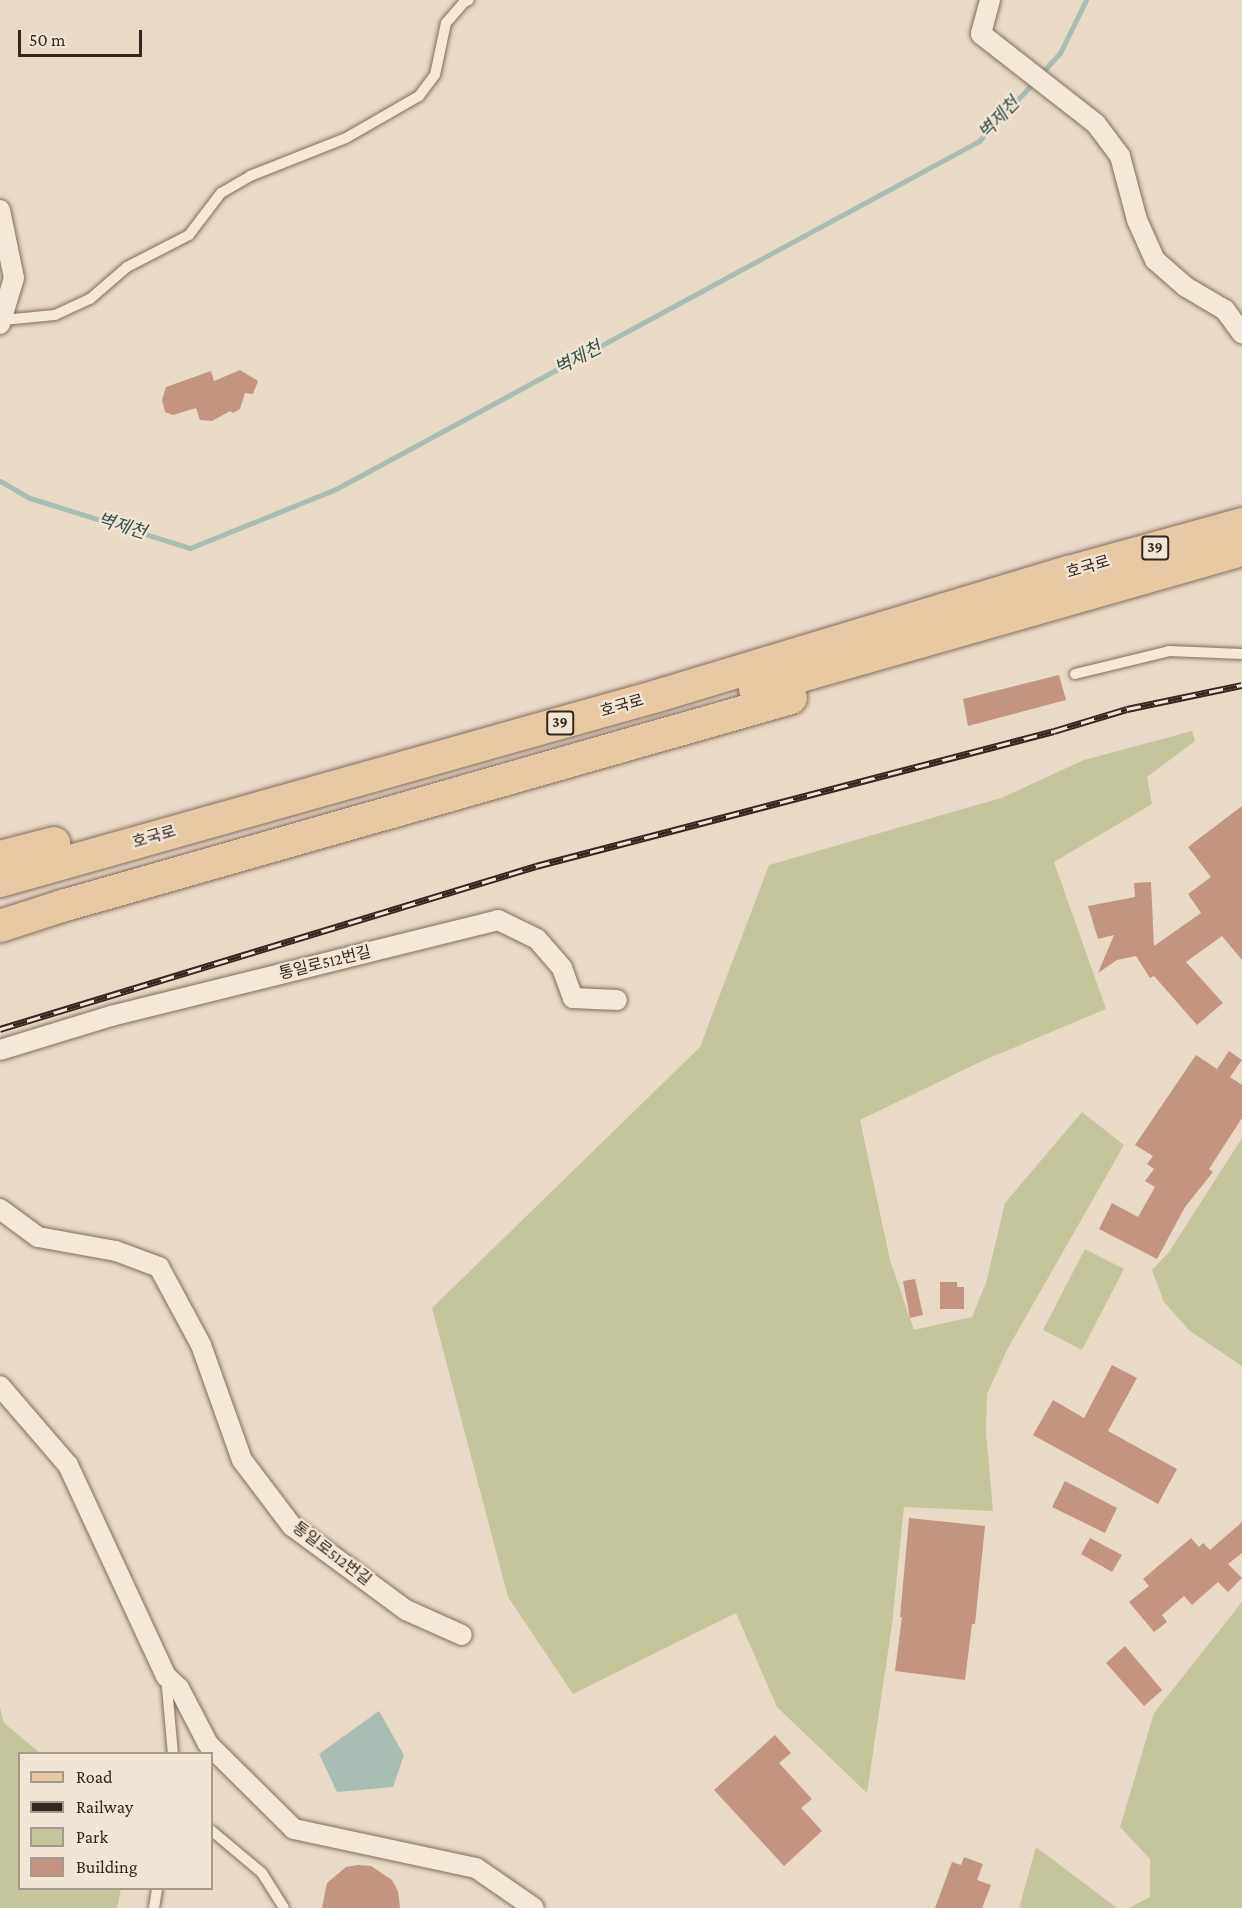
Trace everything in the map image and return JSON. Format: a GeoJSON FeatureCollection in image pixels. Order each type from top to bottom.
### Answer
{"type":"FeatureCollection","features":[{"type":"Feature","properties":{"kind":"main road","name":"호국로"},"geometry":{"type":"LineString","coordinates":[[0,881],[52,875],[1070,586],[1242,524]]}},
{"type":"Feature","properties":{"kind":"main road","name":"호국로"},"geometry":{"type":"LineString","coordinates":[[1070,586],[1242,550]]}},
{"type":"Feature","properties":{"kind":"main road"},"geometry":{"type":"LineString","coordinates":[[4,854],[845,621],[1070,586]]}},
{"type":"Feature","properties":{"kind":"main road"},"geometry":{"type":"LineString","coordinates":[[1,921],[62,906],[864,677],[1044,613],[1070,586]]}},
{"type":"Feature","properties":{"kind":"main road","name":"호국로"},"geometry":{"type":"LineString","coordinates":[[1,921],[52,875]]}},
{"type":"Feature","properties":{"kind":"street"},"geometry":{"type":"LineString","coordinates":[[990,0],[981,34],[1096,124],[1120,156],[1144,240],[1155,260],[1186,287],[1225,310],[1242,333]]}},
{"type":"Feature","properties":{"kind":"street"},"geometry":{"type":"LineString","coordinates":[[0,210],[14,278],[1,322]]}},
{"type":"Feature","properties":{"kind":"street","name":"통일로512번길"},"geometry":{"type":"LineString","coordinates":[[0,1050],[111,1016],[498,920],[537,939],[562,968],[573,998],[617,1000]]}},
{"type":"Feature","properties":{"kind":"street","name":"통일로512번길"},"geometry":{"type":"LineString","coordinates":[[0,1209],[38,1237],[116,1251],[159,1267],[201,1345],[242,1460],[292,1526],[406,1610],[462,1635]]}},
{"type":"Feature","properties":{"kind":"street"},"geometry":{"type":"LineString","coordinates":[[0,1386],[68,1465],[166,1676],[179,1688],[208,1744],[294,1829],[476,1868],[534,1908]]}},
{"type":"Feature","properties":{"kind":"lane"},"geometry":{"type":"LineString","coordinates":[[1,322],[55,315],[90,299],[127,267],[189,235],[221,194],[250,176],[346,138],[419,96],[435,75],[447,23],[464,2],[469,0]]}},
{"type":"Feature","properties":{"kind":"lane"},"geometry":{"type":"LineString","coordinates":[[1075,674],[1169,651],[1242,654]]}},
{"type":"Feature","properties":{"kind":"lane"},"geometry":{"type":"LineString","coordinates":[[166,1676],[173,1752]]}},
{"type":"Feature","properties":{"kind":"lane"},"geometry":{"type":"LineString","coordinates":[[213,1832],[262,1873],[284,1908]]}},
{"type":"Feature","properties":{"kind":"lane"},"geometry":{"type":"LineString","coordinates":[[154,1908],[157,1890]]}},
{"type":"Feature","properties":{"kind":"green space"},"geometry":{"type":"Polygon","coordinates":[[[1192,731],[1195,741],[1147,777],[1152,804],[1054,862],[1106,1009],[982,1061],[860,1120],[890,1260],[914,1330],[972,1317],[986,1283],[1005,1203],[1082,1112],[1124,1145],[1008,1348],[987,1394],[986,1431],[993,1511],[904,1507],[892,1625],[867,1793],[777,1707],[736,1613],[573,1694],[508,1597],[432,1308],[700,1047],[769,865],[1001,798],[1084,760],[1192,731]]]}},
{"type":"Feature","properties":{"kind":"green space"},"geometry":{"type":"Polygon","coordinates":[[[1242,1138],[1242,1366],[1190,1331],[1164,1302],[1152,1270],[1169,1252],[1242,1138]]]}},
{"type":"Feature","properties":{"kind":"green space"},"geometry":{"type":"Polygon","coordinates":[[[1085,1249],[1124,1269],[1082,1350],[1043,1330],[1085,1249]]]}},
{"type":"Feature","properties":{"kind":"green space"},"geometry":{"type":"Polygon","coordinates":[[[1242,1602],[1242,1908],[1129,1908],[1150,1897],[1150,1859],[1120,1827],[1154,1713],[1242,1602]]]}},
{"type":"Feature","properties":{"kind":"green space"},"geometry":{"type":"Polygon","coordinates":[[[0,1707],[4,1723],[39,1752],[18,1752],[18,1890],[121,1890],[117,1908],[0,1908],[0,1707]]]}},
{"type":"Feature","properties":{"kind":"green space"},"geometry":{"type":"Polygon","coordinates":[[[1036,1847],[1117,1908],[1019,1908],[1036,1847]]]}},
{"type":"Feature","properties":{"kind":"shaded area"},"geometry":{"type":"Polygon","coordinates":[[[379,1711],[404,1755],[393,1787],[337,1792],[319,1754],[379,1711]]]}},
{"type":"Feature","properties":{"kind":"building"},"geometry":{"type":"Polygon","coordinates":[[[240,370],[258,381],[253,394],[245,393],[240,409],[233,413],[230,411],[212,421],[200,420],[196,408],[173,415],[165,412],[162,400],[166,387],[211,371],[214,381],[240,370]]]}},
{"type":"Feature","properties":{"kind":"building"},"geometry":{"type":"Polygon","coordinates":[[[1059,675],[1066,700],[968,726],[963,699],[1059,675]]]}},
{"type":"Feature","properties":{"kind":"building"},"geometry":{"type":"Polygon","coordinates":[[[1242,806],[1242,960],[1222,936],[1186,962],[1223,1003],[1197,1025],[1154,976],[1150,978],[1136,956],[1117,960],[1098,973],[1114,935],[1098,939],[1088,906],[1135,897],[1134,883],[1151,882],[1154,946],[1201,913],[1188,894],[1211,877],[1188,847],[1242,806]]]}},
{"type":"Feature","properties":{"kind":"building"},"geometry":{"type":"Polygon","coordinates":[[[1229,1051],[1242,1060],[1230,1077],[1242,1085],[1242,1118],[1209,1169],[1213,1172],[1185,1207],[1157,1259],[1099,1229],[1112,1203],[1138,1217],[1155,1187],[1145,1181],[1154,1169],[1147,1164],[1153,1156],[1135,1145],[1196,1055],[1217,1069],[1229,1051]]]}},
{"type":"Feature","properties":{"kind":"building"},"geometry":{"type":"Polygon","coordinates":[[[915,1279],[923,1315],[910,1318],[903,1281],[915,1279]]]}},
{"type":"Feature","properties":{"kind":"building"},"geometry":{"type":"Polygon","coordinates":[[[940,1282],[957,1282],[957,1287],[964,1287],[964,1309],[940,1309],[940,1282]]]}},
{"type":"Feature","properties":{"kind":"building"},"geometry":{"type":"Polygon","coordinates":[[[1112,1365],[1137,1378],[1108,1431],[1177,1469],[1158,1504],[1033,1435],[1053,1400],[1084,1418],[1112,1365]]]}},
{"type":"Feature","properties":{"kind":"building"},"geometry":{"type":"Polygon","coordinates":[[[1065,1481],[1117,1508],[1105,1533],[1052,1507],[1065,1481]]]}},
{"type":"Feature","properties":{"kind":"building"},"geometry":{"type":"Polygon","coordinates":[[[909,1518],[985,1526],[975,1624],[972,1624],[965,1680],[895,1671],[902,1617],[900,1617],[909,1518]]]}},
{"type":"Feature","properties":{"kind":"building"},"geometry":{"type":"Polygon","coordinates":[[[1242,1522],[1242,1553],[1228,1564],[1242,1578],[1228,1592],[1218,1582],[1192,1605],[1184,1596],[1162,1615],[1167,1622],[1154,1632],[1129,1602],[1149,1586],[1143,1579],[1191,1538],[1199,1547],[1203,1543],[1210,1550],[1242,1522]]]}},
{"type":"Feature","properties":{"kind":"building"},"geometry":{"type":"Polygon","coordinates":[[[1090,1538],[1122,1555],[1112,1572],[1081,1554],[1090,1538]]]}},
{"type":"Feature","properties":{"kind":"building"},"geometry":{"type":"Polygon","coordinates":[[[1125,1646],[1162,1690],[1144,1706],[1106,1663],[1125,1646]]]}},
{"type":"Feature","properties":{"kind":"building"},"geometry":{"type":"Polygon","coordinates":[[[775,1735],[791,1753],[779,1763],[812,1799],[801,1808],[822,1831],[784,1866],[714,1790],[775,1735]]]}},
{"type":"Feature","properties":{"kind":"building"},"geometry":{"type":"Polygon","coordinates":[[[964,1857],[983,1864],[977,1880],[991,1885],[982,1908],[935,1908],[952,1862],[961,1865],[964,1857]]]}},
{"type":"Feature","properties":{"kind":"building"},"geometry":{"type":"Polygon","coordinates":[[[371,1866],[392,1880],[398,1891],[400,1908],[322,1908],[327,1883],[346,1867],[371,1866]]]}},
{"type":"Feature","properties":{"kind":"waterway","name":"벽제천"},"geometry":{"type":"LineString","coordinates":[[1040,75],[1060,53],[1086,0]]}},
{"type":"Feature","properties":{"kind":"waterway","name":"벽제천"},"geometry":{"type":"LineString","coordinates":[[0,481],[30,498],[190,548],[336,489],[979,141],[1034,82]]}},
{"type":"Feature","properties":{"kind":"railway"},"geometry":{"type":"LineString","coordinates":[[0,1029],[536,866],[1054,731],[1127,709],[1242,685]]}}]}
